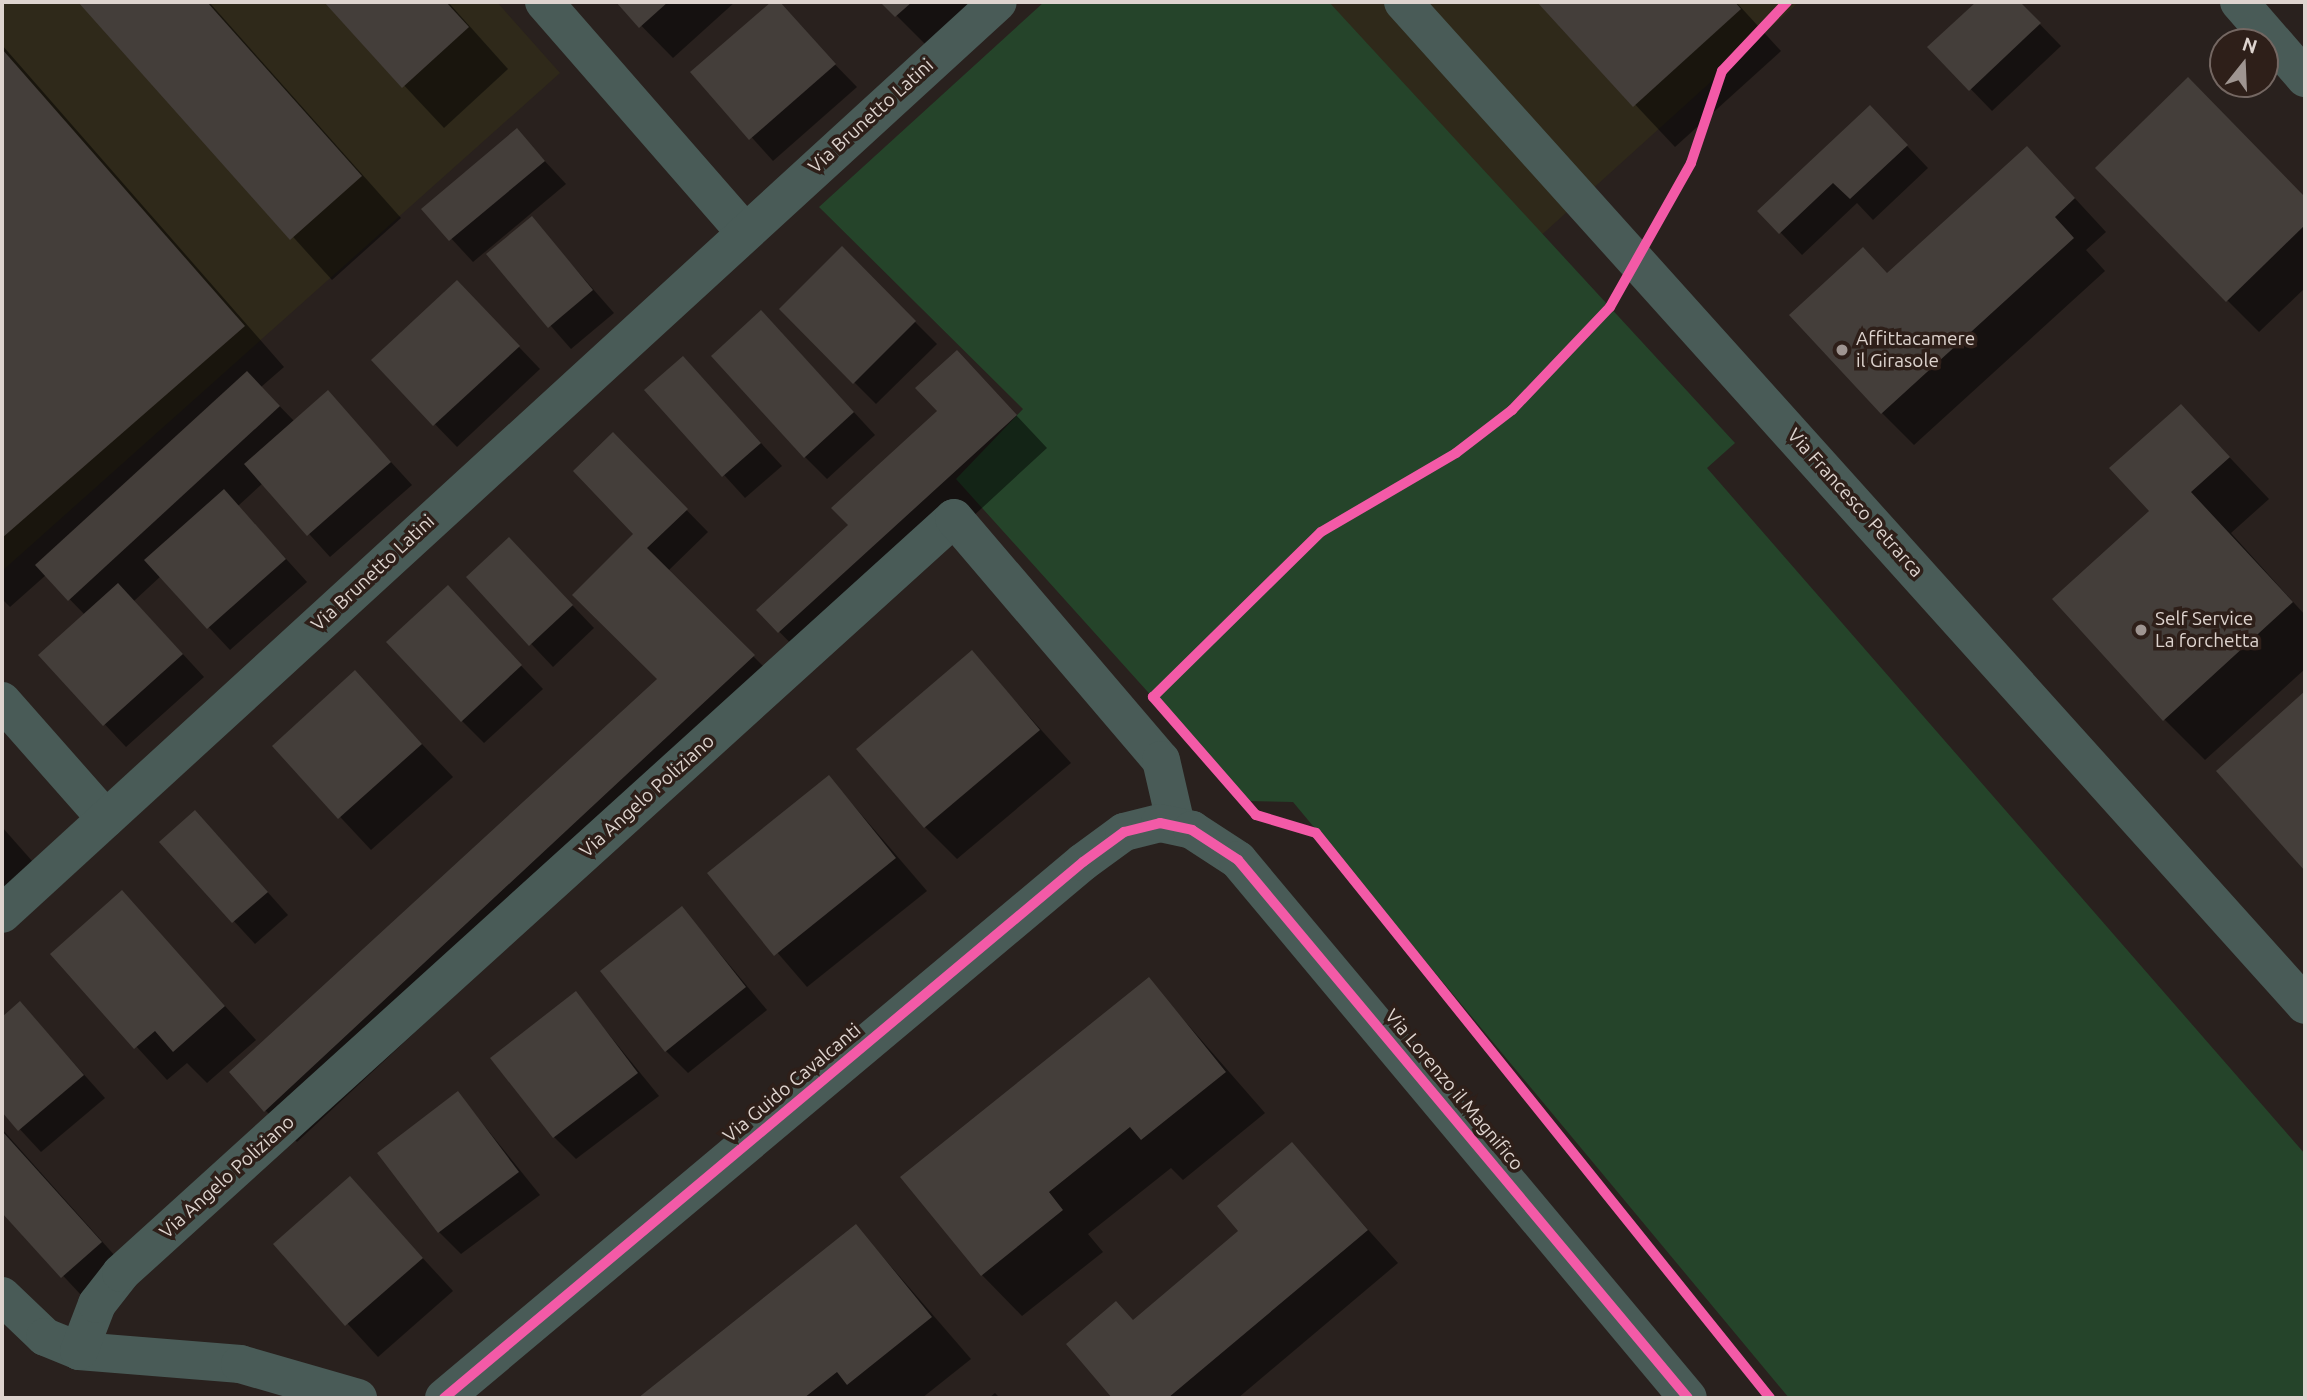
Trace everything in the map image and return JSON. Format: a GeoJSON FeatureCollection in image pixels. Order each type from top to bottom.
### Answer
{"type":"FeatureCollection","features":[{"type":"Feature","properties":{"kind":"street"},"geometry":{"type":"LineString","coordinates":[[544,2],[744,231]]}},
{"type":"Feature","properties":{"kind":"street","name":"Via Brunetto Latini"},"geometry":{"type":"LineString","coordinates":[[2,914],[744,231],[998,2]]}},
{"type":"Feature","properties":{"kind":"street","name":"Via Francesco Petrarca"},"geometry":{"type":"LineString","coordinates":[[1403,2],[2305,1005]]}},
{"type":"Feature","properties":{"kind":"street"},"geometry":{"type":"LineString","coordinates":[[2239,2],[2305,78]]}},
{"type":"Feature","properties":{"kind":"street","name":"Via Angelo Poliziano"},"geometry":{"type":"LineString","coordinates":[[79,1351],[97,1304],[121,1273],[954,518],[1161,760],[1176,825]]}},
{"type":"Feature","properties":{"kind":"street"},"geometry":{"type":"LineString","coordinates":[[2,701],[106,819]]}},
{"type":"Feature","properties":{"kind":"street","name":"Via Guido Cavalcanti"},"geometry":{"type":"LineString","coordinates":[[444,1398],[1083,862],[1124,832],[1176,825]]}},
{"type":"Feature","properties":{"kind":"street","name":"Via Lorenzo il Magnifico"},"geometry":{"type":"LineString","coordinates":[[1176,825],[1207,837],[1238,860],[1688,1398]]}},
{"type":"Feature","properties":{"kind":"street"},"geometry":{"type":"LineString","coordinates":[[2,1296],[45,1337],[79,1351],[240,1364],[358,1398]]}},
{"type":"Feature","properties":{"kind":"shaded area"},"geometry":{"type":"Polygon","coordinates":[[[2,2],[497,2],[560,73],[2,571],[2,2]]]}},
{"type":"Feature","properties":{"kind":"shaded area"},"geometry":{"type":"Polygon","coordinates":[[[1318,2],[1799,2],[1536,240],[1318,2]]]}},
{"type":"Feature","properties":{"kind":"green space"},"geometry":{"type":"Polygon","coordinates":[[[1044,2],[1329,2],[1735,443],[1707,468],[2305,1154],[2305,1398],[1789,1398],[1293,802],[1246,801],[956,479],[1023,409],[819,207],[1044,2]]]}},
{"type":"Feature","properties":{"kind":"building"},"geometry":{"type":"Polygon","coordinates":[[[78,2],[207,2],[362,176],[290,240],[78,2]]]}},
{"type":"Feature","properties":{"kind":"building"},"geometry":{"type":"Polygon","coordinates":[[[324,2],[446,2],[469,27],[402,88],[324,2]]]}},
{"type":"Feature","properties":{"kind":"building"},"geometry":{"type":"Polygon","coordinates":[[[616,2],[668,2],[639,28],[616,2]]]}},
{"type":"Feature","properties":{"kind":"building"},"geometry":{"type":"Polygon","coordinates":[[[771,2],[780,2],[836,64],[749,140],[690,72],[771,2]]]}},
{"type":"Feature","properties":{"kind":"building"},"geometry":{"type":"Polygon","coordinates":[[[880,2],[912,2],[895,17],[880,2]]]}},
{"type":"Feature","properties":{"kind":"building"},"geometry":{"type":"Polygon","coordinates":[[[1537,2],[1735,2],[1741,9],[1633,107],[1537,2]]]}},
{"type":"Feature","properties":{"kind":"building"},"geometry":{"type":"Polygon","coordinates":[[[1976,2],[2020,2],[2041,23],[1969,91],[1927,47],[1976,2]]]}},
{"type":"Feature","properties":{"kind":"building"},"geometry":{"type":"Polygon","coordinates":[[[2,49],[245,326],[2,538],[2,49]]]}},
{"type":"Feature","properties":{"kind":"building"},"geometry":{"type":"Polygon","coordinates":[[[2188,77],[2305,197],[2305,225],[2226,302],[2095,168],[2188,77]]]}},
{"type":"Feature","properties":{"kind":"building"},"geometry":{"type":"Polygon","coordinates":[[[1870,105],[1908,145],[1850,199],[1833,183],[1779,234],[1757,211],[1870,105]]]}},
{"type":"Feature","properties":{"kind":"building"},"geometry":{"type":"Polygon","coordinates":[[[517,128],[545,161],[449,241],[421,209],[517,128]]]}},
{"type":"Feature","properties":{"kind":"building"},"geometry":{"type":"Polygon","coordinates":[[[2027,146],[2075,198],[2055,217],[2074,238],[1881,414],[1789,315],[1863,247],[1887,273],[2027,146]]]}},
{"type":"Feature","properties":{"kind":"building"},"geometry":{"type":"Polygon","coordinates":[[[532,216],[593,290],[548,328],[486,254],[532,216]]]}},
{"type":"Feature","properties":{"kind":"building"},"geometry":{"type":"Polygon","coordinates":[[[842,246],[916,321],[853,384],[779,309],[842,246]]]}},
{"type":"Feature","properties":{"kind":"building"},"geometry":{"type":"Polygon","coordinates":[[[457,280],[520,346],[433,426],[371,360],[457,280]]]}},
{"type":"Feature","properties":{"kind":"building"},"geometry":{"type":"Polygon","coordinates":[[[761,310],[854,412],[804,458],[711,356],[761,310]]]}},
{"type":"Feature","properties":{"kind":"building"},"geometry":{"type":"Polygon","coordinates":[[[957,350],[1017,415],[778,633],[756,610],[848,525],[831,508],[937,411],[915,388],[957,350]]]}},
{"type":"Feature","properties":{"kind":"building"},"geometry":{"type":"Polygon","coordinates":[[[683,356],[761,443],[722,477],[644,390],[683,356]]]}},
{"type":"Feature","properties":{"kind":"building"},"geometry":{"type":"Polygon","coordinates":[[[247,371],[280,406],[68,601],[35,565],[247,371]]]}},
{"type":"Feature","properties":{"kind":"building"},"geometry":{"type":"Polygon","coordinates":[[[328,390],[391,462],[307,536],[244,464],[328,390]]]}},
{"type":"Feature","properties":{"kind":"building"},"geometry":{"type":"Polygon","coordinates":[[[2181,404],[2230,457],[2191,492],[2293,602],[2163,721],[2052,599],[2149,511],[2109,468],[2181,404]]]}},
{"type":"Feature","properties":{"kind":"building"},"geometry":{"type":"Polygon","coordinates":[[[613,432],[688,509],[647,548],[755,655],[264,1112],[229,1072],[657,679],[572,595],[633,534],[573,471],[613,432]]]}},
{"type":"Feature","properties":{"kind":"building"},"geometry":{"type":"Polygon","coordinates":[[[224,489],[286,559],[207,629],[144,560],[224,489]]]}},
{"type":"Feature","properties":{"kind":"building"},"geometry":{"type":"Polygon","coordinates":[[[509,537],[573,605],[529,646],[466,577],[509,537]]]}},
{"type":"Feature","properties":{"kind":"building"},"geometry":{"type":"Polygon","coordinates":[[[118,583],[183,654],[103,726],[38,655],[118,583]]]}},
{"type":"Feature","properties":{"kind":"building"},"geometry":{"type":"Polygon","coordinates":[[[448,585],[522,665],[461,722],[386,642],[448,585]]]}},
{"type":"Feature","properties":{"kind":"building"},"geometry":{"type":"Polygon","coordinates":[[[972,650],[1040,730],[924,828],[856,749],[972,650]]]}},
{"type":"Feature","properties":{"kind":"building"},"geometry":{"type":"Polygon","coordinates":[[[355,670],[422,744],[338,819],[272,746],[355,670]]]}},
{"type":"Feature","properties":{"kind":"building"},"geometry":{"type":"Polygon","coordinates":[[[2305,691],[2305,871],[2216,771],[2305,691]]]}},
{"type":"Feature","properties":{"kind":"building"},"geometry":{"type":"Polygon","coordinates":[[[829,775],[896,858],[774,956],[707,873],[829,775]]]}},
{"type":"Feature","properties":{"kind":"building"},"geometry":{"type":"Polygon","coordinates":[[[195,810],[268,892],[232,923],[159,842],[195,810]]]}},
{"type":"Feature","properties":{"kind":"building"},"geometry":{"type":"Polygon","coordinates":[[[122,890],[225,1006],[173,1052],[155,1031],[134,1049],[50,954],[122,890]]]}},
{"type":"Feature","properties":{"kind":"building"},"geometry":{"type":"Polygon","coordinates":[[[682,906],[746,987],[665,1052],[600,971],[682,906]]]}},
{"type":"Feature","properties":{"kind":"building"},"geometry":{"type":"Polygon","coordinates":[[[1149,977],[1226,1072],[1141,1140],[1130,1127],[1049,1192],[1063,1210],[981,1276],[900,1177],[1149,977]]]}},
{"type":"Feature","properties":{"kind":"building"},"geometry":{"type":"Polygon","coordinates":[[[576,991],[638,1073],[553,1138],[490,1058],[576,991]]]}},
{"type":"Feature","properties":{"kind":"building"},"geometry":{"type":"Polygon","coordinates":[[[20,1001],[84,1075],[18,1131],[2,1112],[2,1017],[20,1001]]]}},
{"type":"Feature","properties":{"kind":"building"},"geometry":{"type":"Polygon","coordinates":[[[458,1091],[519,1172],[438,1233],[377,1153],[458,1091]]]}},
{"type":"Feature","properties":{"kind":"building"},"geometry":{"type":"Polygon","coordinates":[[[2,1131],[102,1242],[61,1278],[2,1213],[2,1131]]]}},
{"type":"Feature","properties":{"kind":"building"},"geometry":{"type":"Polygon","coordinates":[[[1292,1142],[1368,1230],[1168,1398],[1112,1398],[1066,1344],[1116,1301],[1133,1320],[1238,1231],[1217,1206],[1292,1142]]]}},
{"type":"Feature","properties":{"kind":"building"},"geometry":{"type":"Polygon","coordinates":[[[350,1176],[423,1258],[345,1326],[273,1244],[350,1176]]]}},
{"type":"Feature","properties":{"kind":"building"},"geometry":{"type":"Polygon","coordinates":[[[856,1224],[932,1317],[847,1385],[837,1372],[804,1398],[638,1398],[856,1224]]]}},
{"type":"Feature","properties":{"kind":"cycle path"},"geometry":{"type":"LineString","coordinates":[[1770,1398],[1316,833],[1256,815],[1153,697],[1321,532],[1456,453],[1512,410],[1610,307],[1691,163],[1722,71],[1787,2]]}},
{"type":"Feature","properties":{"kind":"cycle path"},"geometry":{"type":"LineString","coordinates":[[444,1398],[1083,862],[1124,832],[1160,823],[1192,830],[1238,860],[1688,1398]]}},
{"type":"Feature","properties":{"kind":"place","name":"Affittacamere il Girasole"},"geometry":{"type":"Point","coordinates":[1842,350]}},
{"type":"Feature","properties":{"kind":"place","name":"Self Service La forchetta"},"geometry":{"type":"Point","coordinates":[2141,630]}}]}
